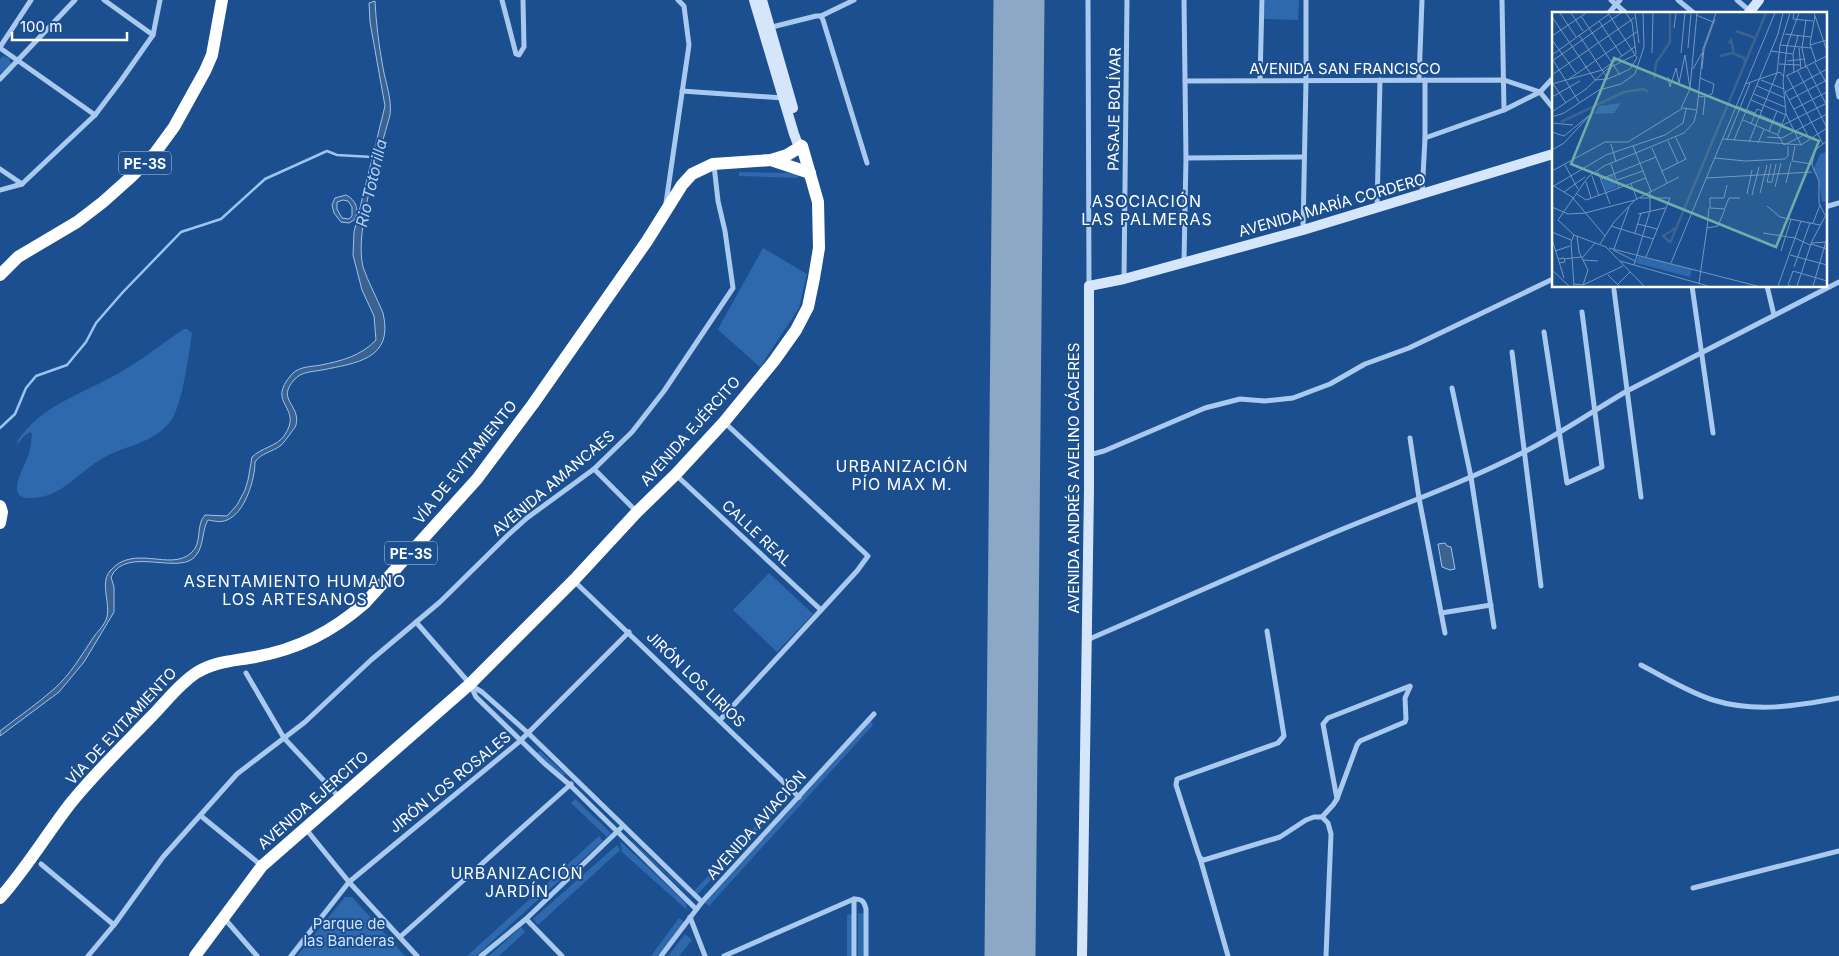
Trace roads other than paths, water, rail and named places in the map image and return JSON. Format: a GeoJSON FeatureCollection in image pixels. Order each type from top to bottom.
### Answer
{"type":"FeatureCollection","features":[{"type":"Feature","properties":{"kind":"highway","name":"PE-3S"},"geometry":{"type":"LineString","coordinates":[[0,275],[18,257],[77,222],[103,202],[155,153],[174,127],[205,71],[214,48],[222,0]]}},
{"type":"Feature","properties":{"kind":"highway","name":"VÍA DE EVITAMIENTO"},"geometry":{"type":"LineString","coordinates":[[0,898],[33,858],[70,805],[109,760],[190,677],[211,666],[233,660],[252,658],[304,644],[346,620],[365,603],[476,479],[533,404],[647,241],[682,185],[692,174],[713,164],[771,160],[787,155],[802,146]]}},
{"type":"Feature","properties":{"kind":"highway","name":"AVENIDA EJÉRCITO"},"geometry":{"type":"LineString","coordinates":[[470,684],[574,580],[724,422],[774,361],[796,330],[808,307],[819,248],[818,202],[802,146]]}},
{"type":"Feature","properties":{"kind":"highway","name":"VÍA DE EVITAMIENTO"},"geometry":{"type":"LineString","coordinates":[[771,160],[810,173]]}},
{"type":"Feature","properties":{"kind":"highway"},"geometry":{"type":"LineString","coordinates":[[0,506],[2,512],[0,523]]}},
{"type":"Feature","properties":{"kind":"highway","name":"AVENIDA EJERCITO"},"geometry":{"type":"LineString","coordinates":[[195,956],[262,866],[304,827],[340,799],[470,684]]}},
{"type":"Feature","properties":{"kind":"street"},"geometry":{"type":"LineString","coordinates":[[31,0],[0,48],[95,115]]}},
{"type":"Feature","properties":{"kind":"street"},"geometry":{"type":"LineString","coordinates":[[0,79],[75,0]]}},
{"type":"Feature","properties":{"kind":"street"},"geometry":{"type":"LineString","coordinates":[[104,0],[153,36]]}},
{"type":"Feature","properties":{"kind":"street"},"geometry":{"type":"LineString","coordinates":[[0,190],[22,184],[95,115],[153,36],[160,0]]}},
{"type":"Feature","properties":{"kind":"street"},"geometry":{"type":"LineString","coordinates":[[502,0],[516,54],[519,55],[524,47],[523,0]]}},
{"type":"Feature","properties":{"kind":"street"},"geometry":{"type":"LineString","coordinates":[[665,211],[689,45],[683,3],[678,0]]}},
{"type":"Feature","properties":{"kind":"street","name":"AVENIDA EJÉRCITO"},"geometry":{"type":"LineString","coordinates":[[754,0],[767,29],[802,138],[802,146]]}},
{"type":"Feature","properties":{"kind":"street","name":"AVENIDA EJÉRCITO"},"geometry":{"type":"LineString","coordinates":[[762,0],[783,98],[794,134],[802,146]]}},
{"type":"Feature","properties":{"kind":"street"},"geometry":{"type":"LineString","coordinates":[[767,29],[821,16],[854,0]]}},
{"type":"Feature","properties":{"kind":"street","name":"AVENIDA ANDRÉS AVELINO CÁCERES"},"geometry":{"type":"LineString","coordinates":[[1082,956],[1089,455],[1088,0]]}},
{"type":"Feature","properties":{"kind":"street","name":"PASAJE BOLÍVAR"},"geometry":{"type":"LineString","coordinates":[[1124,279],[1127,0]]}},
{"type":"Feature","properties":{"kind":"street"},"geometry":{"type":"LineString","coordinates":[[1184,0],[1186,158],[1184,262]]}},
{"type":"Feature","properties":{"kind":"street"},"geometry":{"type":"LineString","coordinates":[[1260,80],[1262,0]]}},
{"type":"Feature","properties":{"kind":"street"},"geometry":{"type":"LineString","coordinates":[[1303,230],[1306,0]]}},
{"type":"Feature","properties":{"kind":"street"},"geometry":{"type":"LineString","coordinates":[[1422,0],[1422,80],[1425,138],[1422,195]]}},
{"type":"Feature","properties":{"kind":"street"},"geometry":{"type":"LineString","coordinates":[[1502,0],[1504,110]]}},
{"type":"Feature","properties":{"kind":"street"},"geometry":{"type":"LineString","coordinates":[[1678,0],[1693,12]]}},
{"type":"Feature","properties":{"kind":"street"},"geometry":{"type":"LineString","coordinates":[[1737,0],[1749,12],[1759,0]]}},
{"type":"Feature","properties":{"kind":"street"},"geometry":{"type":"LineString","coordinates":[[1615,1],[1625,12]]}},
{"type":"Feature","properties":{"kind":"street"},"geometry":{"type":"LineString","coordinates":[[821,16],[867,163]]}},
{"type":"Feature","properties":{"kind":"street"},"geometry":{"type":"LineString","coordinates":[[1425,138],[1504,110],[1540,92],[1552,79]]}},
{"type":"Feature","properties":{"kind":"street"},"geometry":{"type":"LineString","coordinates":[[1377,208],[1380,80]]}},
{"type":"Feature","properties":{"kind":"street","name":"AVENIDA SAN FRANCISCO"},"geometry":{"type":"LineString","coordinates":[[1185,81],[1504,80],[1540,92]]}},
{"type":"Feature","properties":{"kind":"street"},"geometry":{"type":"LineString","coordinates":[[1839,80],[1837,86],[1839,97]]}},
{"type":"Feature","properties":{"kind":"street"},"geometry":{"type":"LineString","coordinates":[[682,91],[783,98]]}},
{"type":"Feature","properties":{"kind":"street"},"geometry":{"type":"LineString","coordinates":[[1540,92],[1552,107]]}},
{"type":"Feature","properties":{"kind":"street","name":"AVENIDA MARÍA CORDERO"},"geometry":{"type":"LineString","coordinates":[[1089,286],[1124,279],[1303,230],[1552,154]]}},
{"type":"Feature","properties":{"kind":"street"},"geometry":{"type":"LineString","coordinates":[[1186,158],[1304,158]]}},
{"type":"Feature","properties":{"kind":"street","name":"AVENIDA AMANCAES"},"geometry":{"type":"LineString","coordinates":[[88,956],[114,925],[163,858],[237,774],[305,722],[371,660],[454,589],[527,518],[594,469],[632,432],[664,391],[733,288],[713,164]]}},
{"type":"Feature","properties":{"kind":"street"},"geometry":{"type":"LineString","coordinates":[[0,168],[22,184]]}},
{"type":"Feature","properties":{"kind":"street"},"geometry":{"type":"LineString","coordinates":[[1826,206],[1839,203]]}},
{"type":"Feature","properties":{"kind":"street"},"geometry":{"type":"LineString","coordinates":[[1089,455],[1205,408],[1240,399],[1265,401],[1293,398],[1312,391],[1330,384],[1365,364],[1408,348],[1552,279]]}},
{"type":"Feature","properties":{"kind":"street"},"geometry":{"type":"LineString","coordinates":[[1087,640],[1336,532],[1471,477],[1526,451],[1560,433],[1628,391],[1839,282]]}},
{"type":"Feature","properties":{"kind":"street"},"geometry":{"type":"LineString","coordinates":[[1692,288],[1713,433]]}},
{"type":"Feature","properties":{"kind":"street"},"geometry":{"type":"LineString","coordinates":[[1767,288],[1774,315]]}},
{"type":"Feature","properties":{"kind":"street"},"geometry":{"type":"LineString","coordinates":[[1614,290],[1641,497]]}},
{"type":"Feature","properties":{"kind":"street"},"geometry":{"type":"LineString","coordinates":[[1544,332],[1567,483],[1602,467],[1582,312]]}},
{"type":"Feature","properties":{"kind":"street"},"geometry":{"type":"LineString","coordinates":[[1512,352],[1542,586]]}},
{"type":"Feature","properties":{"kind":"street"},"geometry":{"type":"LineString","coordinates":[[1452,388],[1471,477],[1494,627]]}},
{"type":"Feature","properties":{"kind":"street"},"geometry":{"type":"LineString","coordinates":[[720,720],[857,571],[868,556],[724,422]]}},
{"type":"Feature","properties":{"kind":"street"},"geometry":{"type":"LineString","coordinates":[[1410,438],[1419,498],[1445,633]]}},
{"type":"Feature","properties":{"kind":"street"},"geometry":{"type":"LineString","coordinates":[[594,469],[637,512]]}},
{"type":"Feature","properties":{"kind":"street","name":"CALLE REAL"},"geometry":{"type":"LineString","coordinates":[[676,474],[821,610]]}},
{"type":"Feature","properties":{"kind":"street","name":"JIRÓN LOS LIRIOS"},"geometry":{"type":"LineString","coordinates":[[574,580],[799,797]]}},
{"type":"Feature","properties":{"kind":"street"},"geometry":{"type":"LineString","coordinates":[[1441,612],[1491,605]]}},
{"type":"Feature","properties":{"kind":"street"},"geometry":{"type":"LineString","coordinates":[[416,622],[470,684],[482,692],[528,733],[702,902]]}},
{"type":"Feature","properties":{"kind":"street"},"geometry":{"type":"LineString","coordinates":[[1228,956],[1200,858],[1176,785],[1177,779],[1278,743],[1284,736],[1266,631]]}},
{"type":"Feature","properties":{"kind":"street","name":"JIRÓN LOS ROSALES"},"geometry":{"type":"LineString","coordinates":[[291,956],[349,882],[520,741],[629,632]]}},
{"type":"Feature","properties":{"kind":"street"},"geometry":{"type":"LineString","coordinates":[[1640,665],[1712,700],[1732,705],[1777,708],[1839,698]]}},
{"type":"Feature","properties":{"kind":"street"},"geometry":{"type":"LineString","coordinates":[[246,673],[284,738],[340,799]]}},
{"type":"Feature","properties":{"kind":"street"},"geometry":{"type":"LineString","coordinates":[[470,684],[476,697],[520,741],[570,785],[696,910]]}},
{"type":"Feature","properties":{"kind":"street"},"geometry":{"type":"LineString","coordinates":[[1200,858],[1204,860],[1280,837],[1306,820],[1322,817],[1337,799],[1360,741],[1405,722],[1405,695],[1410,686],[1328,718],[1323,724],[1337,799]]}},
{"type":"Feature","properties":{"kind":"street","name":"AVENIDA AVIACIÓN"},"geometry":{"type":"LineString","coordinates":[[661,956],[702,902],[874,714]]}},
{"type":"Feature","properties":{"kind":"street"},"geometry":{"type":"LineString","coordinates":[[400,937],[575,780]]}},
{"type":"Feature","properties":{"kind":"street"},"geometry":{"type":"LineString","coordinates":[[201,816],[262,866]]}},
{"type":"Feature","properties":{"kind":"street"},"geometry":{"type":"LineString","coordinates":[[1322,817],[1328,823],[1330,834],[1326,956]]}},
{"type":"Feature","properties":{"kind":"street"},"geometry":{"type":"LineString","coordinates":[[481,956],[526,919],[623,826]]}},
{"type":"Feature","properties":{"kind":"street"},"geometry":{"type":"LineString","coordinates":[[304,827],[349,882],[417,956]]}},
{"type":"Feature","properties":{"kind":"street"},"geometry":{"type":"LineString","coordinates":[[1693,888],[1839,851]]}},
{"type":"Feature","properties":{"kind":"street"},"geometry":{"type":"LineString","coordinates":[[41,864],[114,925]]}},
{"type":"Feature","properties":{"kind":"street"},"geometry":{"type":"LineString","coordinates":[[854,899],[854,956]]}},
{"type":"Feature","properties":{"kind":"street"},"geometry":{"type":"LineString","coordinates":[[724,956],[854,899],[859,899],[864,902],[866,909],[866,956]]}},
{"type":"Feature","properties":{"kind":"street"},"geometry":{"type":"LineString","coordinates":[[690,917],[705,956]]}},
{"type":"Feature","properties":{"kind":"street"},"geometry":{"type":"LineString","coordinates":[[223,918],[257,956]]}},
{"type":"Feature","properties":{"kind":"street"},"geometry":{"type":"LineString","coordinates":[[526,919],[562,956]]}},
{"type":"Feature","properties":{"kind":"water","name":"Rio Totorilla"},"geometry":{"type":"Polygon","coordinates":[[[375,1],[379,43],[389,97],[390,115],[369,191],[361,251],[363,267],[383,313],[385,328],[383,340],[378,349],[360,361],[307,372],[294,380],[287,393],[297,418],[296,426],[281,445],[255,462],[248,495],[239,510],[224,521],[208,520],[199,550],[190,561],[180,563],[129,563],[118,568],[111,577],[114,587],[114,612],[84,662],[59,692],[0,736],[0,731],[60,684],[103,625],[108,608],[105,588],[110,571],[120,563],[130,559],[173,560],[182,558],[195,549],[200,524],[205,515],[227,516],[237,505],[245,490],[252,457],[281,439],[289,426],[290,418],[282,393],[284,384],[292,374],[302,368],[343,360],[364,350],[376,340],[374,316],[362,290],[353,255],[354,232],[385,106],[370,22],[369,3],[375,1]]]}},
{"type":"Feature","properties":{"kind":"water"},"geometry":{"type":"Polygon","coordinates":[[[346,195],[355,202],[357,213],[354,220],[349,223],[341,222],[334,213],[332,205],[335,198],[346,195]],[[348,201],[337,202],[337,209],[342,218],[349,219],[352,216],[352,207],[348,201]]]}},
{"type":"Feature","properties":{"kind":"water"},"geometry":{"type":"Polygon","coordinates":[[[1445,543],[1451,547],[1455,569],[1450,570],[1442,567],[1438,544],[1445,543]]]}},
{"type":"Feature","properties":{"kind":"waterway","name":"Rio Totorilla"},"geometry":{"type":"LineString","coordinates":[[0,428],[15,414],[26,388],[36,376],[67,365],[86,342],[96,323],[181,232],[221,219],[265,179],[327,151],[337,155],[372,157]]}},
{"type":"Feature","properties":{"kind":"district","name":"ASOCIACIÓN LAS PALMERAS"},"geometry":{"type":"Point","coordinates":[1147,210]}},
{"type":"Feature","properties":{"kind":"district","name":"URBANIZACIÓN PÍO MAX M."},"geometry":{"type":"Point","coordinates":[902,475]}},
{"type":"Feature","properties":{"kind":"district","name":"ASENTAMIENTO HUMANO LOS ARTESANOS"},"geometry":{"type":"Point","coordinates":[295,590]}},
{"type":"Feature","properties":{"kind":"district","name":"URBANIZACIÓN JARDÍN"},"geometry":{"type":"Point","coordinates":[517,882]}},
{"type":"Feature","properties":{"kind":"park label","name":"Parque de las Banderas"},"geometry":{"type":"Point","coordinates":[349,932]}}]}
